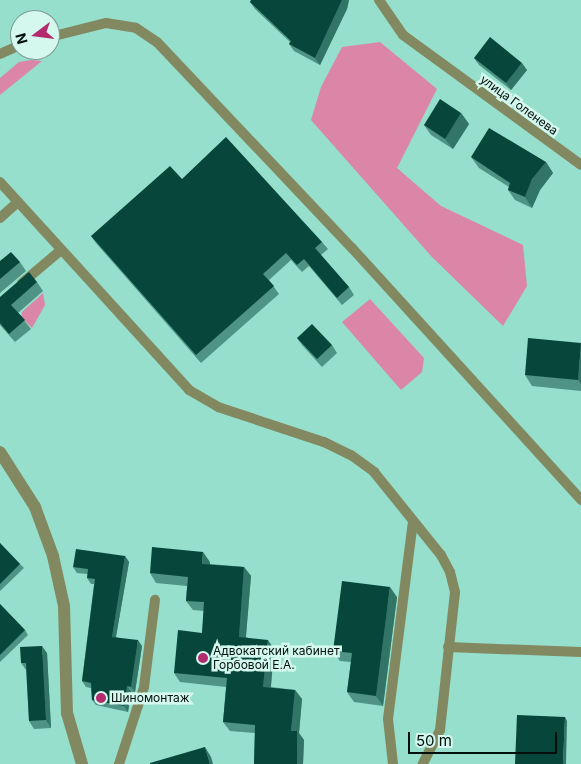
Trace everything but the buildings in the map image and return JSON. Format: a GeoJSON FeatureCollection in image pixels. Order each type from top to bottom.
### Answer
{"type":"FeatureCollection","features":[{"type":"Feature","properties":{"kind":"street"},"geometry":{"type":"LineString","coordinates":[[0,452],[35,507],[53,556],[64,606],[67,713],[82,764]]}},
{"type":"Feature","properties":{"kind":"lane","name":"улица Голенева"},"geometry":{"type":"LineString","coordinates":[[379,0],[403,35],[442,66],[581,165]]}},
{"type":"Feature","properties":{"kind":"lane"},"geometry":{"type":"LineString","coordinates":[[60,34],[106,23],[136,28],[157,42],[352,248],[581,500]]}},
{"type":"Feature","properties":{"kind":"lane"},"geometry":{"type":"LineString","coordinates":[[0,182],[189,390],[218,407],[324,442],[351,456],[374,472],[450,572],[455,592],[440,730],[423,764]]}},
{"type":"Feature","properties":{"kind":"lane"},"geometry":{"type":"LineString","coordinates":[[0,218],[18,202]]}},
{"type":"Feature","properties":{"kind":"lane"},"geometry":{"type":"LineString","coordinates":[[14,290],[61,250]]}},
{"type":"Feature","properties":{"kind":"lane"},"geometry":{"type":"LineString","coordinates":[[393,764],[388,718],[413,522]]}},
{"type":"Feature","properties":{"kind":"lane"},"geometry":{"type":"LineString","coordinates":[[119,764],[144,687],[156,600]]}},
{"type":"Feature","properties":{"kind":"lane"},"geometry":{"type":"LineString","coordinates":[[448,647],[581,652]]}},
{"type":"Feature","properties":{"kind":"shaded area"},"geometry":{"type":"Polygon","coordinates":[[[380,42],[437,89],[397,168],[441,206],[523,245],[527,286],[503,326],[431,256],[311,120],[321,87],[342,47],[380,42]]]}},
{"type":"Feature","properties":{"kind":"shaded area"},"geometry":{"type":"Polygon","coordinates":[[[42,61],[0,95],[0,78],[19,62],[42,61]]]}},
{"type":"Feature","properties":{"kind":"shaded area"},"geometry":{"type":"Polygon","coordinates":[[[43,293],[45,305],[32,328],[21,317],[22,312],[43,293]]]}},
{"type":"Feature","properties":{"kind":"shaded area"},"geometry":{"type":"Polygon","coordinates":[[[370,299],[424,358],[422,372],[401,390],[342,322],[370,299]]]}},
{"type":"Feature","properties":{"kind":"place","name":"Адвокатский кабинет Горбовой Е.А."},"geometry":{"type":"Point","coordinates":[203,658]}},
{"type":"Feature","properties":{"kind":"place","name":"Шиномонтаж"},"geometry":{"type":"Point","coordinates":[101,698]}}]}
